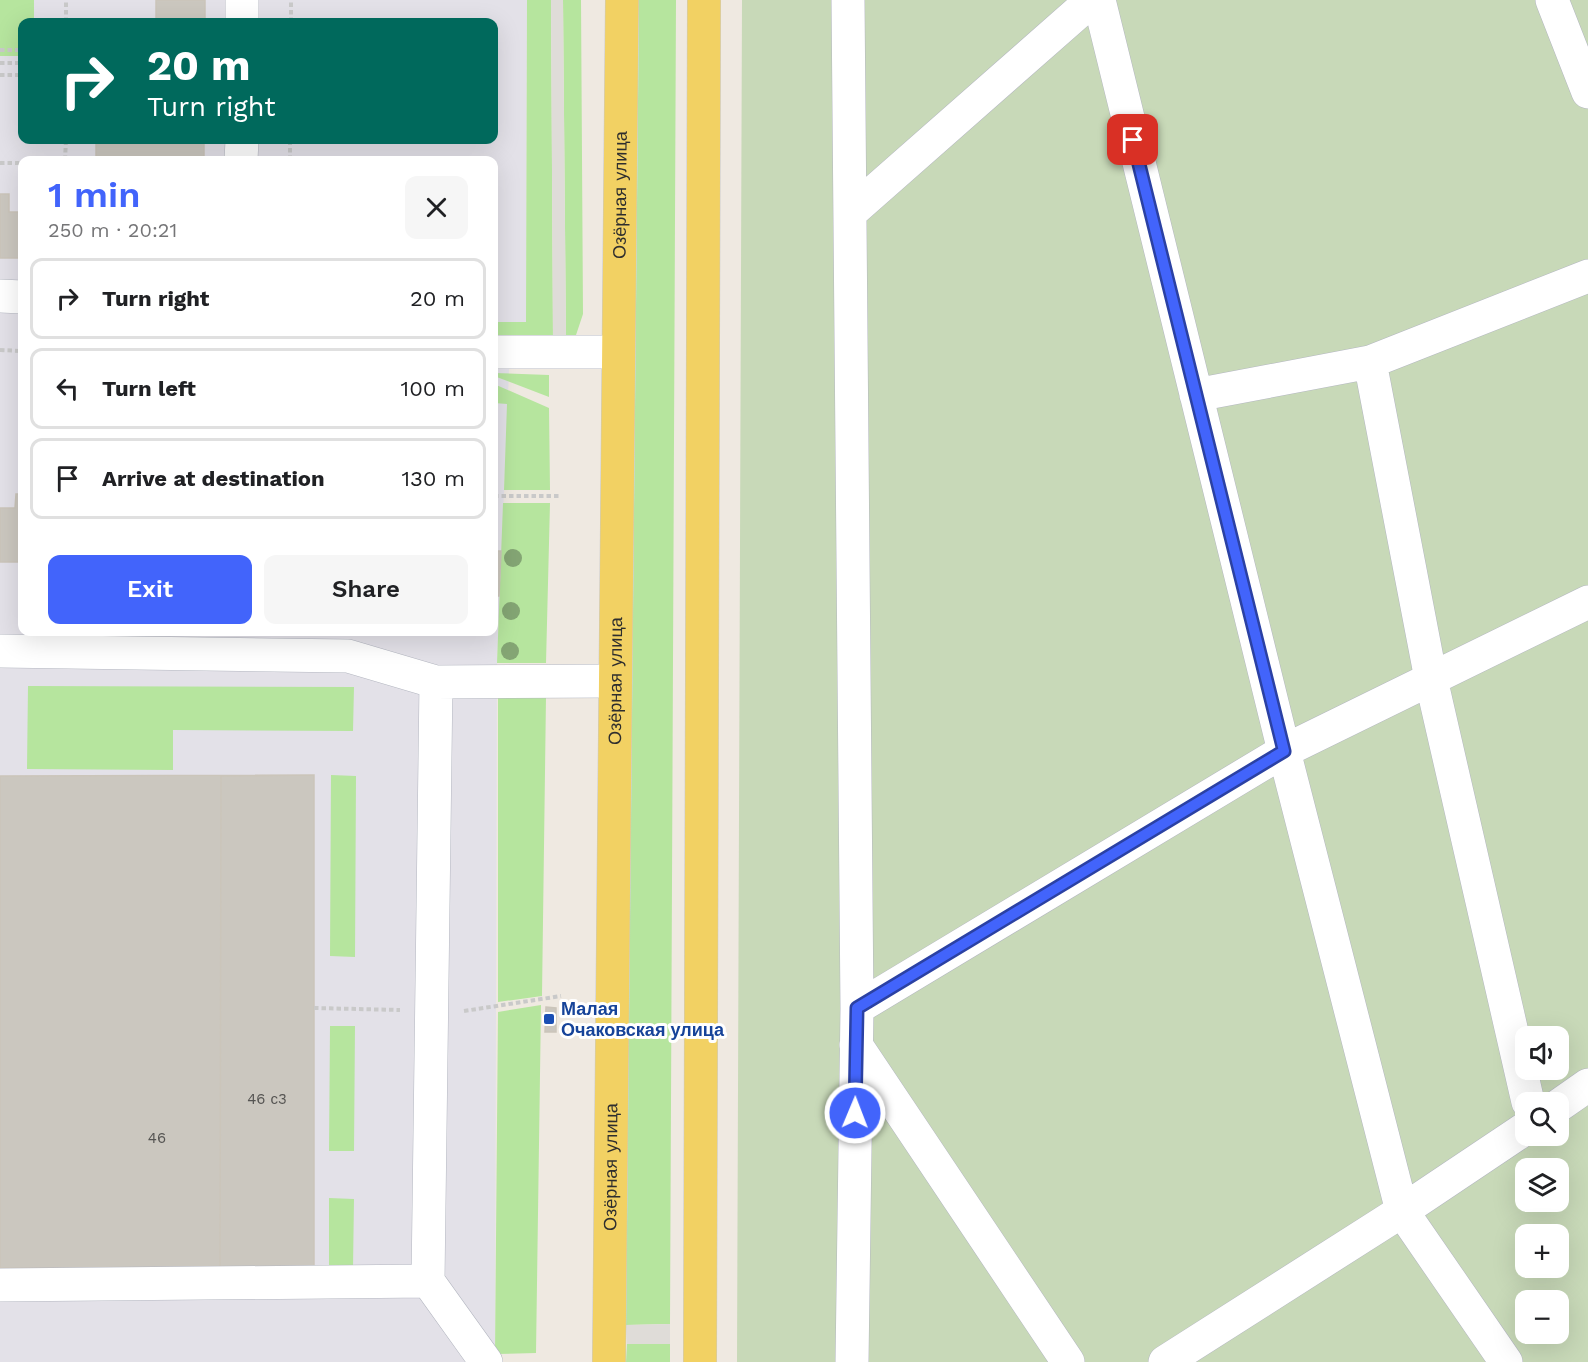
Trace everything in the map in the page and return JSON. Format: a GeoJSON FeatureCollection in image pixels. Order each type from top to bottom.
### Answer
{"type":"FeatureCollection","features":[{"type":"Feature","properties":{"kind":"main road","name":"Озёрная улица"},"geometry":{"type":"LineString","coordinates":[[609,1362],[622,0]]}},
{"type":"Feature","properties":{"kind":"main road"},"geometry":{"type":"LineString","coordinates":[[700,1362],[704,0]]}},
{"type":"Feature","properties":{"kind":"lane"},"geometry":{"type":"LineString","coordinates":[[242,0],[242,18]]}},
{"type":"Feature","properties":{"kind":"lane"},"geometry":{"type":"LineString","coordinates":[[848,0],[857,1008],[852,1362]]}},
{"type":"Feature","properties":{"kind":"lane"},"geometry":{"type":"LineString","coordinates":[[850,213],[1092,0]]}},
{"type":"Feature","properties":{"kind":"lane"},"geometry":{"type":"LineString","coordinates":[[1099,0],[1284,751],[1402,1211],[1506,1362]]}},
{"type":"Feature","properties":{"kind":"lane"},"geometry":{"type":"LineString","coordinates":[[1552,0],[1588,92]]}},
{"type":"Feature","properties":{"kind":"lane"},"geometry":{"type":"LineString","coordinates":[[1196,395],[1370,362],[1588,276]]}},
{"type":"Feature","properties":{"kind":"lane"},"geometry":{"type":"LineString","coordinates":[[0,296],[18,297]]}},
{"type":"Feature","properties":{"kind":"lane"},"geometry":{"type":"LineString","coordinates":[[498,352],[618,352]]}},
{"type":"Feature","properties":{"kind":"lane"},"geometry":{"type":"LineString","coordinates":[[1370,362],[1431,679],[1525,1092]]}},
{"type":"Feature","properties":{"kind":"lane"},"geometry":{"type":"LineString","coordinates":[[857,1008],[1284,751],[1588,602]]}},
{"type":"Feature","properties":{"kind":"lane"},"geometry":{"type":"LineString","coordinates":[[0,651],[348,656],[436,682],[615,681]]}},
{"type":"Feature","properties":{"kind":"lane"},"geometry":{"type":"LineString","coordinates":[[436,682],[428,1281],[486,1362]]}},
{"type":"Feature","properties":{"kind":"lane"},"geometry":{"type":"LineString","coordinates":[[856,1046],[1068,1362]]}},
{"type":"Feature","properties":{"kind":"lane"},"geometry":{"type":"LineString","coordinates":[[1165,1362],[1402,1211],[1515,1135]]}},
{"type":"Feature","properties":{"kind":"lane"},"geometry":{"type":"LineString","coordinates":[[0,1285],[428,1281]]}},
{"type":"Feature","properties":{"kind":"path"},"geometry":{"type":"LineString","coordinates":[[66,0],[66,18]]}},
{"type":"Feature","properties":{"kind":"path"},"geometry":{"type":"LineString","coordinates":[[291,0],[291,18]]}},
{"type":"Feature","properties":{"kind":"path"},"geometry":{"type":"LineString","coordinates":[[0,50],[18,50]]}},
{"type":"Feature","properties":{"kind":"path"},"geometry":{"type":"LineString","coordinates":[[0,63],[18,63]]}},
{"type":"Feature","properties":{"kind":"path"},"geometry":{"type":"LineString","coordinates":[[0,75],[18,75]]}},
{"type":"Feature","properties":{"kind":"path"},"geometry":{"type":"LineString","coordinates":[[0,163],[18,163]]}},
{"type":"Feature","properties":{"kind":"path"},"geometry":{"type":"LineString","coordinates":[[0,350],[18,351]]}},
{"type":"Feature","properties":{"kind":"path"},"geometry":{"type":"LineString","coordinates":[[498,496],[559,496]]}},
{"type":"Feature","properties":{"kind":"shaded area"},"geometry":{"type":"Polygon","coordinates":[[[0,0],[527,0],[526,322],[511,322],[497,663],[495,1362],[0,1362],[0,0]]]}},
{"type":"Feature","properties":{"kind":"shaded area"},"geometry":{"type":"Polygon","coordinates":[[[551,0],[563,0],[566,339],[553,340],[551,0]]]}},
{"type":"Feature","properties":{"kind":"shaded area"},"geometry":{"type":"Polygon","coordinates":[[[670,1324],[670,1344],[627,1344],[626,1325],[670,1324]]]}},
{"type":"Feature","properties":{"kind":"green space"},"geometry":{"type":"Polygon","coordinates":[[[0,0],[34,0],[34,18],[18,18],[18,56],[0,56],[0,0]]]}},
{"type":"Feature","properties":{"kind":"green space"},"geometry":{"type":"Polygon","coordinates":[[[527,0],[551,0],[553,340],[498,342],[498,322],[526,322],[527,0]]]}},
{"type":"Feature","properties":{"kind":"green space"},"geometry":{"type":"Polygon","coordinates":[[[563,0],[581,0],[583,314],[576,335],[566,339],[563,0]]]}},
{"type":"Feature","properties":{"kind":"green space"},"geometry":{"type":"Polygon","coordinates":[[[639,0],[676,0],[670,1324],[626,1325],[639,0]]]}},
{"type":"Feature","properties":{"kind":"green space"},"geometry":{"type":"Polygon","coordinates":[[[742,0],[1588,0],[1588,1362],[737,1362],[742,0]]]}},
{"type":"Feature","properties":{"kind":"green space"},"geometry":{"type":"Polygon","coordinates":[[[498,373],[549,375],[549,397],[498,378],[498,373]]]}},
{"type":"Feature","properties":{"kind":"green space"},"geometry":{"type":"Polygon","coordinates":[[[498,386],[549,408],[550,490],[504,490],[507,404],[498,403],[498,386]]]}},
{"type":"Feature","properties":{"kind":"green space"},"geometry":{"type":"Polygon","coordinates":[[[503,503],[550,503],[546,663],[497,663],[503,503]]]}},
{"type":"Feature","properties":{"kind":"green space"},"geometry":{"type":"Polygon","coordinates":[[[28,686],[354,687],[353,731],[173,730],[173,770],[27,769],[28,686]]]}},
{"type":"Feature","properties":{"kind":"green space"},"geometry":{"type":"Polygon","coordinates":[[[546,697],[542,996],[498,1002],[498,698],[546,697]]]}},
{"type":"Feature","properties":{"kind":"green space"},"geometry":{"type":"Polygon","coordinates":[[[331,775],[356,776],[355,957],[330,956],[331,775]]]}},
{"type":"Feature","properties":{"kind":"green space"},"geometry":{"type":"Polygon","coordinates":[[[541,1005],[536,1353],[495,1354],[498,1012],[541,1005]]]}},
{"type":"Feature","properties":{"kind":"green space"},"geometry":{"type":"Polygon","coordinates":[[[330,1026],[355,1026],[354,1151],[329,1151],[330,1026]]]}},
{"type":"Feature","properties":{"kind":"green space"},"geometry":{"type":"Polygon","coordinates":[[[329,1198],[354,1199],[353,1268],[329,1268],[329,1198]]]}},
{"type":"Feature","properties":{"kind":"green space"},"geometry":{"type":"Polygon","coordinates":[[[627,1344],[670,1344],[670,1362],[626,1362],[627,1344]]]}},
{"type":"Feature","properties":{"kind":"building"},"geometry":{"type":"Polygon","coordinates":[[[156,0],[205,0],[205,18],[156,18],[156,0]]]}},
{"type":"Feature","properties":{"kind":"building"},"geometry":{"type":"Polygon","coordinates":[[[96,144],[204,144],[204,156],[96,156],[96,144]]]}},
{"type":"Feature","properties":{"kind":"building"},"geometry":{"type":"Polygon","coordinates":[[[0,194],[9,194],[9,212],[18,212],[18,258],[0,258],[0,194]]]}},
{"type":"Feature","properties":{"kind":"building"},"geometry":{"type":"Polygon","coordinates":[[[16,494],[18,494],[18,562],[0,562],[0,508],[15,508],[16,494]]]}},
{"type":"Feature","properties":{"kind":"building"},"geometry":{"type":"Polygon","coordinates":[[[498,551],[501,551],[499,596],[498,551]]]}},
{"type":"Feature","properties":{"kind":"building"},"geometry":{"type":"Polygon","coordinates":[[[314,775],[314,1268],[220,1268],[221,776],[314,775]]]}},
{"type":"Feature","properties":{"kind":"building"},"geometry":{"type":"Polygon","coordinates":[[[314,775],[314,1268],[0,1268],[0,776],[314,775]]]}},
{"type":"Feature","properties":{"kind":"building"},"geometry":{"type":"Polygon","coordinates":[[[546,1007],[556,1008],[556,1032],[545,1032],[546,1007]]]}},
{"type":"Feature","properties":{"kind":"place","name":"Малая Очаковская улица"},"geometry":{"type":"Point","coordinates":[549,1019]}},
{"type":"Feature","properties":{"kind":"route"},"geometry":{"type":"LineString","coordinates":[[855,1113],[857,1008],[1284,751],[1133,140]]}}]}
